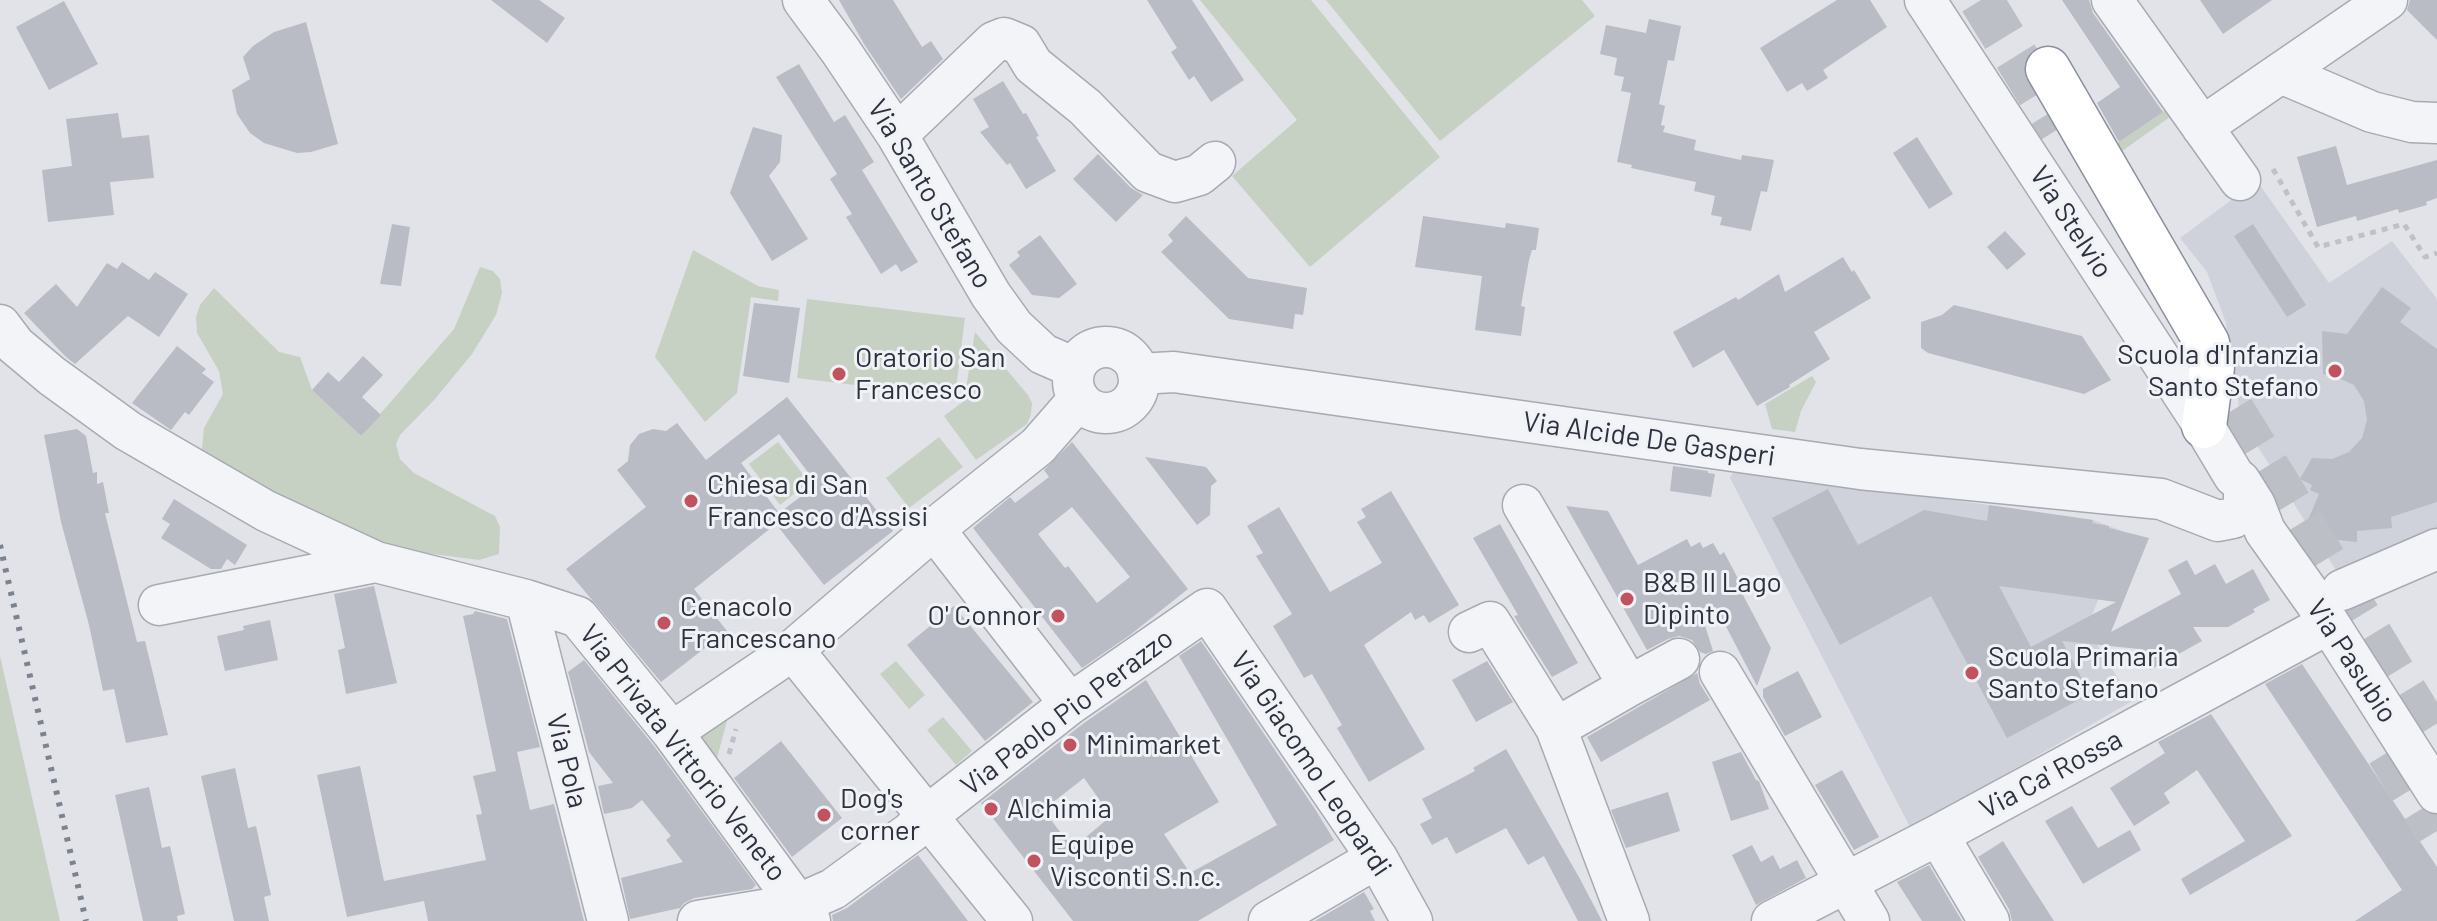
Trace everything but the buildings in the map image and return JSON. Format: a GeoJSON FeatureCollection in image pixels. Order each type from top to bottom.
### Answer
{"type":"FeatureCollection","features":[{"type":"Feature","properties":{"kind":"highway"},"geometry":{"type":"LineString","coordinates":[[2048,69],[2207,343],[2223,484]]}},
{"type":"Feature","properties":{"kind":"street","name":"Via Santo Stefano"},"geometry":{"type":"LineString","coordinates":[[803,0],[897,135],[991,295],[1014,327],[1077,384],[1096,412],[1119,411],[1128,405],[1135,396],[1138,374]]}},
{"type":"Feature","properties":{"kind":"street","name":"Via Stelvio"},"geometry":{"type":"LineString","coordinates":[[1925,0],[2223,484]]}},
{"type":"Feature","properties":{"kind":"street"},"geometry":{"type":"LineString","coordinates":[[2112,0],[2202,127],[2256,174]]}},
{"type":"Feature","properties":{"kind":"street"},"geometry":{"type":"LineString","coordinates":[[2202,127],[2387,0]]}},
{"type":"Feature","properties":{"kind":"street"},"geometry":{"type":"LineString","coordinates":[[897,135],[994,42],[1004,38],[1021,45],[1033,65],[1085,107],[1148,172],[1175,182],[1199,175],[1215,162]]}},
{"type":"Feature","properties":{"kind":"street"},"geometry":{"type":"LineString","coordinates":[[2281,73],[2372,112],[2412,122],[2437,123]]}},
{"type":"Feature","properties":{"kind":"street","name":"Via Privata Vittorio Veneto"},"geometry":{"type":"LineString","coordinates":[[0,325],[15,345],[52,376],[128,431],[266,511],[376,562],[526,600],[578,617],[672,732],[805,912]]}},
{"type":"Feature","properties":{"kind":"street","name":"Via Alcide De Gasperi"},"geometry":{"type":"LineString","coordinates":[[1138,374],[1174,372],[1860,469],[2161,499],[2223,484]]}},
{"type":"Feature","properties":{"kind":"street"},"geometry":{"type":"LineString","coordinates":[[672,732],[793,650],[934,529],[1038,446],[1077,384]]}},
{"type":"Feature","properties":{"kind":"street","name":"Via Pasubio"},"geometry":{"type":"LineString","coordinates":[[2223,484],[2330,603],[2437,793]]}},
{"type":"Feature","properties":{"kind":"street"},"geometry":{"type":"LineString","coordinates":[[1523,505],[1629,686]]}},
{"type":"Feature","properties":{"kind":"street","name":"Via Paolo Pio Perazzo"},"geometry":{"type":"LineString","coordinates":[[934,529],[1070,704]]}},
{"type":"Feature","properties":{"kind":"street","name":"Via Ca' Rossa"},"geometry":{"type":"LineString","coordinates":[[1772,921],[1938,835],[2330,603],[2437,549]]}},
{"type":"Feature","properties":{"kind":"street","name":"Via Privata Vittorio Veneto"},"geometry":{"type":"LineString","coordinates":[[159,605],[376,562]]}},
{"type":"Feature","properties":{"kind":"street","name":"Via Pola"},"geometry":{"type":"LineString","coordinates":[[526,600],[608,921]]}},
{"type":"Feature","properties":{"kind":"street","name":"Via Paolo Pio Perazzo"},"geometry":{"type":"LineString","coordinates":[[698,921],[805,912],[911,832],[927,816],[1070,704],[1207,609]]}},
{"type":"Feature","properties":{"kind":"street","name":"Via Giacomo Leopardi"},"geometry":{"type":"LineString","coordinates":[[1207,609],[1377,858],[1412,921]]}},
{"type":"Feature","properties":{"kind":"street"},"geometry":{"type":"LineString","coordinates":[[1469,632],[1490,622],[1556,728],[1629,921]]}},
{"type":"Feature","properties":{"kind":"street"},"geometry":{"type":"LineString","coordinates":[[793,650],[1012,921]]}},
{"type":"Feature","properties":{"kind":"street"},"geometry":{"type":"LineString","coordinates":[[1556,728],[1679,659]]}},
{"type":"Feature","properties":{"kind":"street"},"geometry":{"type":"LineString","coordinates":[[1720,672],[1869,921]]}},
{"type":"Feature","properties":{"kind":"street"},"geometry":{"type":"LineString","coordinates":[[1938,835],[1989,921]]}},
{"type":"Feature","properties":{"kind":"street"},"geometry":{"type":"LineString","coordinates":[[1269,921],[1377,858]]}},
{"type":"Feature","properties":{"kind":"path"},"geometry":{"type":"LineString","coordinates":[[2256,174],[2318,247],[2404,224],[2425,257],[2437,253]]}},
{"type":"Feature","properties":{"kind":"path"},"geometry":{"type":"LineString","coordinates":[[719,794],[750,679]]}},
{"type":"Feature","properties":{"kind":"shaded area","name":"Scuola d'Infanzia Santo Stefano"},"geometry":{"type":"Polygon","coordinates":[[[2257,181],[2329,283],[2392,241],[2437,299],[2437,528],[2339,575],[2241,420],[2226,323],[2207,272],[2180,238],[2257,181]]]}},
{"type":"Feature","properties":{"kind":"shaded area","name":"Scuola Primaria Santo Stefano"},"geometry":{"type":"Polygon","coordinates":[[[1735,469],[2093,520],[2125,532],[2087,628],[2132,701],[1911,829],[1730,478],[1735,469]]]}},
{"type":"Feature","properties":{"kind":"green space"},"geometry":{"type":"Polygon","coordinates":[[[1200,0],[1311,0],[1440,157],[1310,267],[1232,176],[1297,120],[1200,0]]]}},
{"type":"Feature","properties":{"kind":"green space"},"geometry":{"type":"Polygon","coordinates":[[[1326,0],[1582,0],[1595,16],[1440,141],[1326,0]]]}},
{"type":"Feature","properties":{"kind":"green space"},"geometry":{"type":"Polygon","coordinates":[[[2170,107],[2174,114],[2111,159],[2106,151],[2170,107]]]}},
{"type":"Feature","properties":{"kind":"green space"},"geometry":{"type":"Polygon","coordinates":[[[693,250],[758,286],[779,290],[778,301],[751,297],[737,393],[705,422],[655,357],[693,250]]]}},
{"type":"Feature","properties":{"kind":"green space"},"geometry":{"type":"Polygon","coordinates":[[[480,267],[493,271],[500,279],[502,293],[496,315],[472,354],[400,435],[396,444],[400,459],[414,473],[495,516],[500,527],[499,554],[479,560],[363,545],[208,463],[202,449],[204,428],[223,394],[219,371],[197,333],[196,317],[200,305],[214,288],[279,352],[300,357],[312,390],[361,436],[454,329],[480,267]]]}},
{"type":"Feature","properties":{"kind":"green space"},"geometry":{"type":"Polygon","coordinates":[[[807,299],[965,318],[955,397],[797,378],[807,299]]]}},
{"type":"Feature","properties":{"kind":"green space"},"geometry":{"type":"Polygon","coordinates":[[[975,332],[1032,403],[1027,424],[976,460],[944,416],[964,401],[975,332]]]}},
{"type":"Feature","properties":{"kind":"green space"},"geometry":{"type":"Polygon","coordinates":[[[1812,376],[1816,382],[1801,411],[1795,432],[1772,429],[1765,404],[1812,376]]]}},
{"type":"Feature","properties":{"kind":"green space"},"geometry":{"type":"Polygon","coordinates":[[[939,437],[963,467],[909,508],[886,478],[939,437]]]}},
{"type":"Feature","properties":{"kind":"green space"},"geometry":{"type":"Polygon","coordinates":[[[778,442],[809,482],[780,505],[749,464],[778,442]]]}},
{"type":"Feature","properties":{"kind":"green space"},"geometry":{"type":"Polygon","coordinates":[[[0,656],[60,921],[0,921],[0,656]]]}},
{"type":"Feature","properties":{"kind":"green space"},"geometry":{"type":"Polygon","coordinates":[[[896,661],[925,695],[909,709],[880,674],[896,661]]]}},
{"type":"Feature","properties":{"kind":"green space"},"geometry":{"type":"Polygon","coordinates":[[[732,702],[716,762],[693,730],[732,702]]]}},
{"type":"Feature","properties":{"kind":"green space"},"geometry":{"type":"Polygon","coordinates":[[[943,717],[972,751],[956,765],[927,730],[943,717]]]}},
{"type":"Feature","properties":{"kind":"tunnel"},"geometry":{"type":"LineString","coordinates":[[1981,0],[2060,128]]}},
{"type":"Feature","properties":{"kind":"tunnel"},"geometry":{"type":"LineString","coordinates":[[2198,354],[2437,744]]}},
{"type":"Feature","properties":{"kind":"tunnel"},"geometry":{"type":"LineString","coordinates":[[2388,752],[2437,831]]}},
{"type":"Feature","properties":{"kind":"railway"},"geometry":{"type":"LineString","coordinates":[[0,545],[86,921]]}},
{"type":"Feature","properties":{"kind":"place","name":"Scuola d'Infanzia Santo Stefano"},"geometry":{"type":"Point","coordinates":[2335,371]}},
{"type":"Feature","properties":{"kind":"place","name":"Oratorio San Francesco"},"geometry":{"type":"Point","coordinates":[839,374]}},
{"type":"Feature","properties":{"kind":"place","name":"Chiesa di San Francesco d'Assisi"},"geometry":{"type":"Point","coordinates":[691,501]}},
{"type":"Feature","properties":{"kind":"place","name":"B&B Il Lago Dipinto"},"geometry":{"type":"Point","coordinates":[1627,599]}},
{"type":"Feature","properties":{"kind":"place","name":"O' Connor"},"geometry":{"type":"Point","coordinates":[1058,616]}},
{"type":"Feature","properties":{"kind":"place","name":"Cenacolo Francescano"},"geometry":{"type":"Point","coordinates":[664,623]}},
{"type":"Feature","properties":{"kind":"place","name":"Scuola Primaria Santo Stefano"},"geometry":{"type":"Point","coordinates":[1972,673]}},
{"type":"Feature","properties":{"kind":"place","name":"Minimarket"},"geometry":{"type":"Point","coordinates":[1070,745]}},
{"type":"Feature","properties":{"kind":"place","name":"Alchimia"},"geometry":{"type":"Point","coordinates":[991,809]}},
{"type":"Feature","properties":{"kind":"place","name":"Dog's corner"},"geometry":{"type":"Point","coordinates":[824,815]}},
{"type":"Feature","properties":{"kind":"place","name":"Equipe Visconti S.n.c."},"geometry":{"type":"Point","coordinates":[1034,861]}}]}
